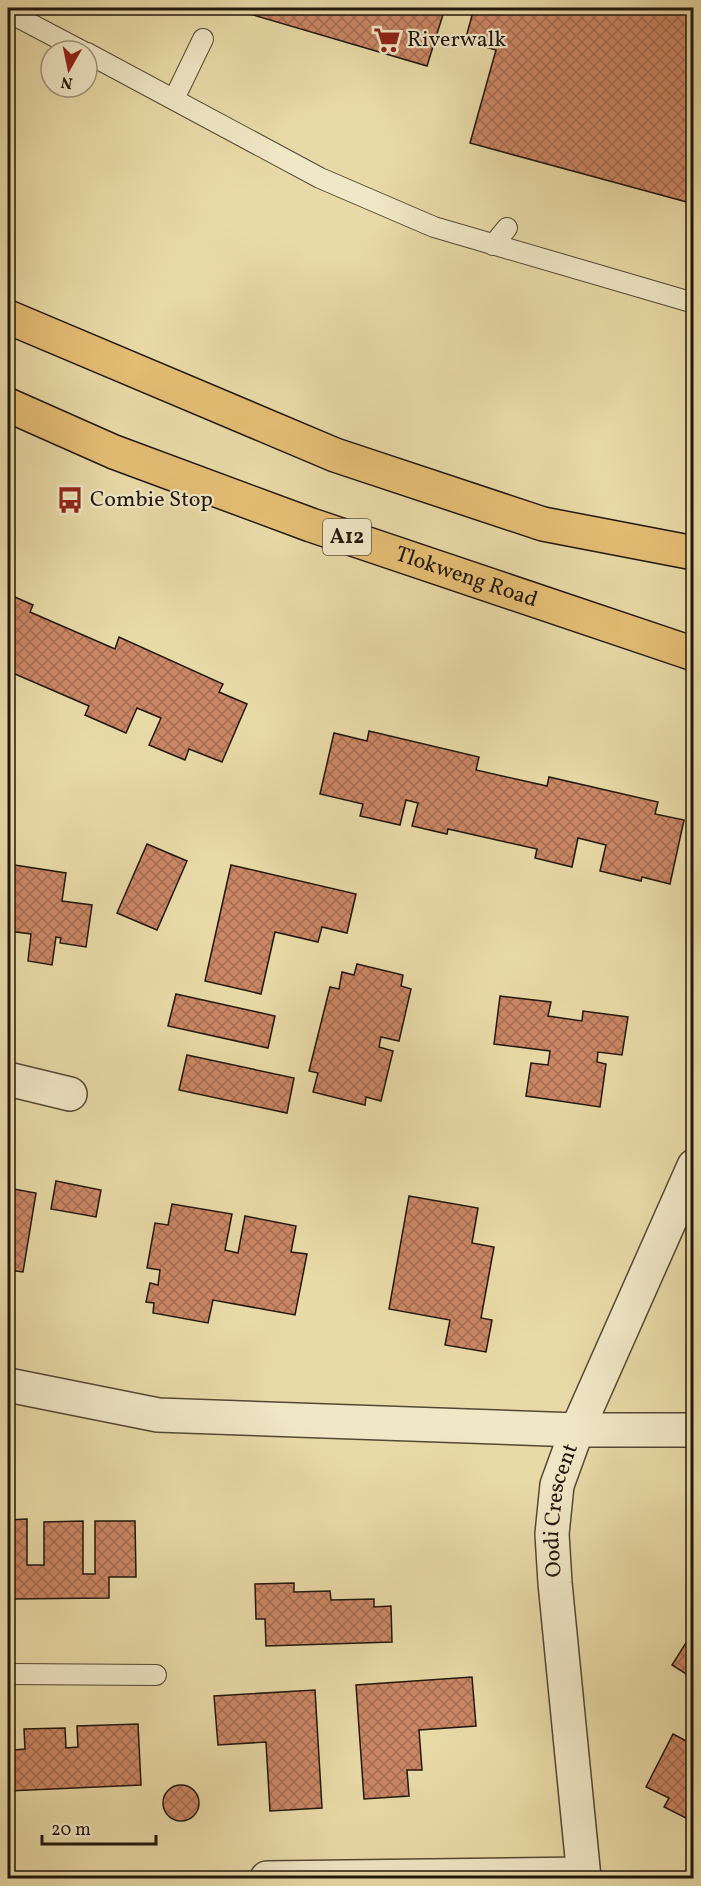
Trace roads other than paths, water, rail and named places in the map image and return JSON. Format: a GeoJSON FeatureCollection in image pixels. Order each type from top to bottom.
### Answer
{"type":"FeatureCollection","features":[{"type":"Feature","properties":{"kind":"main road"},"geometry":{"type":"LineString","coordinates":[[8,317],[335,455],[543,524],[693,553]]}},
{"type":"Feature","properties":{"kind":"main road","name":"Tlokweng Road"},"geometry":{"type":"LineString","coordinates":[[8,405],[114,452],[311,525],[693,654]]}},
{"type":"Feature","properties":{"kind":"street"},"geometry":{"type":"LineString","coordinates":[[8,1079],[70,1094]]}},
{"type":"Feature","properties":{"kind":"street","name":"Oodi Crescent"},"geometry":{"type":"LineString","coordinates":[[584,1876],[555,1583],[552,1534],[557,1485],[577,1430],[693,1166]]}},
{"type":"Feature","properties":{"kind":"street"},"geometry":{"type":"LineString","coordinates":[[8,1385],[158,1415],[577,1430],[693,1430]]}},
{"type":"Feature","properties":{"kind":"street"},"geometry":{"type":"LineString","coordinates":[[267,1878],[584,1876]]}},
{"type":"Feature","properties":{"kind":"lane"},"geometry":{"type":"LineString","coordinates":[[8,12],[59,39]]}},
{"type":"Feature","properties":{"kind":"lane"},"geometry":{"type":"LineString","coordinates":[[174,99],[203,39]]}},
{"type":"Feature","properties":{"kind":"lane"},"geometry":{"type":"LineString","coordinates":[[99,59],[320,178],[434,227],[693,303]]}},
{"type":"Feature","properties":{"kind":"lane"},"geometry":{"type":"LineString","coordinates":[[493,245],[507,228]]}},
{"type":"Feature","properties":{"kind":"lane"},"geometry":{"type":"LineString","coordinates":[[8,1674],[156,1675]]}},
{"type":"Feature","properties":{"kind":"place","name":"Riverwalk"},"geometry":{"type":"Point","coordinates":[387,40]}},
{"type":"Feature","properties":{"kind":"place","name":"Combie Stop"},"geometry":{"type":"Point","coordinates":[70,500]}}]}
